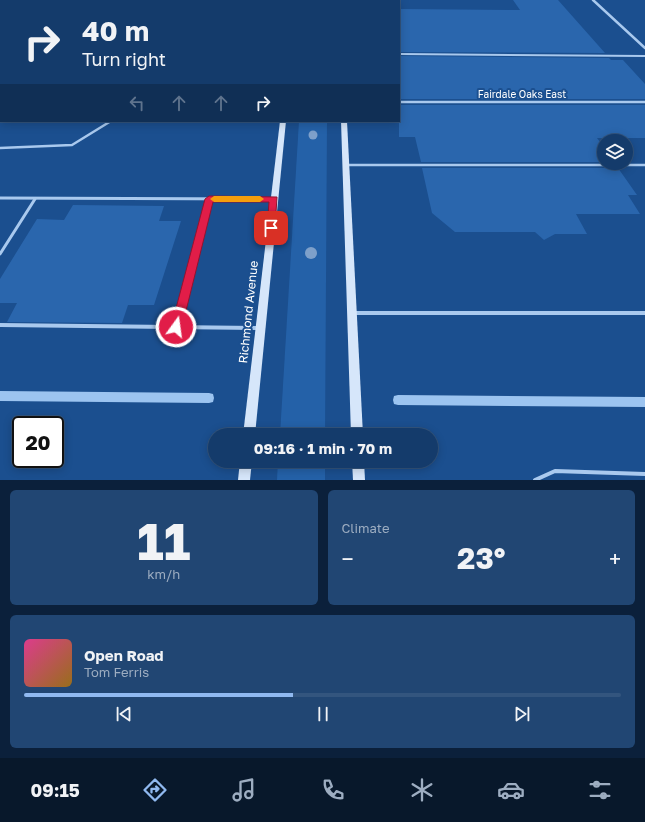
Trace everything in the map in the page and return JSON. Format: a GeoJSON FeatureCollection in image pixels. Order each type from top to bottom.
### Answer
{"type":"FeatureCollection","features":[{"type":"Feature","properties":{"kind":"main road","name":"Richmond Avenue"},"geometry":{"type":"LineString","coordinates":[[250,428],[283,122]]}},
{"type":"Feature","properties":{"kind":"main road"},"geometry":{"type":"LineString","coordinates":[[344,122],[357,428]]}},
{"type":"Feature","properties":{"kind":"main road"},"geometry":{"type":"LineString","coordinates":[[244,480],[245,468]]}},
{"type":"Feature","properties":{"kind":"main road"},"geometry":{"type":"LineString","coordinates":[[358,468],[359,480]]}},
{"type":"Feature","properties":{"kind":"street"},"geometry":{"type":"LineString","coordinates":[[593,0],[645,48]]}},
{"type":"Feature","properties":{"kind":"lane"},"geometry":{"type":"LineString","coordinates":[[400,54],[645,56]]}},
{"type":"Feature","properties":{"kind":"lane","name":"Fairdale Oaks East"},"geometry":{"type":"LineString","coordinates":[[400,102],[645,102]]}},
{"type":"Feature","properties":{"kind":"lane"},"geometry":{"type":"LineString","coordinates":[[0,148],[72,145],[109,122]]}},
{"type":"Feature","properties":{"kind":"lane"},"geometry":{"type":"LineString","coordinates":[[345,165],[645,165]]}},
{"type":"Feature","properties":{"kind":"lane"},"geometry":{"type":"LineString","coordinates":[[0,198],[274,199]]}},
{"type":"Feature","properties":{"kind":"lane"},"geometry":{"type":"LineString","coordinates":[[0,254],[35,198]]}},
{"type":"Feature","properties":{"kind":"lane"},"geometry":{"type":"LineString","coordinates":[[176,327],[209,199]]}},
{"type":"Feature","properties":{"kind":"lane"},"geometry":{"type":"LineString","coordinates":[[352,313],[645,313]]}},
{"type":"Feature","properties":{"kind":"lane"},"geometry":{"type":"LineString","coordinates":[[0,325],[261,328]]}},
{"type":"Feature","properties":{"kind":"lane"},"geometry":{"type":"LineString","coordinates":[[535,480],[555,470],[645,474]]}},
{"type":"Feature","properties":{"kind":"shaded area"},"geometry":{"type":"Polygon","coordinates":[[[299,122],[327,122],[325,428],[280,428],[299,122]]]}},
{"type":"Feature","properties":{"kind":"shaded area"},"geometry":{"type":"Polygon","coordinates":[[[278,468],[325,468],[325,480],[277,480],[278,468]]]}},
{"type":"Feature","properties":{"kind":"building"},"geometry":{"type":"Polygon","coordinates":[[[513,0],[558,0],[605,53],[400,52],[400,9],[520,10],[513,0]]]}},
{"type":"Feature","properties":{"kind":"building"},"geometry":{"type":"Polygon","coordinates":[[[400,56],[609,58],[611,60],[623,60],[645,84],[645,99],[400,99],[400,56]]]}},
{"type":"Feature","properties":{"kind":"building"},"geometry":{"type":"Polygon","coordinates":[[[400,105],[645,105],[645,138],[633,138],[633,134],[597,134],[597,162],[421,162],[415,137],[399,137],[400,105]]]}},
{"type":"Feature","properties":{"kind":"building"},"geometry":{"type":"Polygon","coordinates":[[[422,168],[597,168],[597,170],[619,170],[637,195],[628,195],[640,214],[576,214],[587,234],[555,234],[544,240],[535,232],[455,232],[432,213],[422,168]]]}},
{"type":"Feature","properties":{"kind":"building"},"geometry":{"type":"Polygon","coordinates":[[[73,205],[164,206],[159,221],[181,221],[154,305],[128,305],[122,323],[7,322],[17,303],[0,303],[0,279],[37,219],[64,220],[73,205]]]}},
{"type":"Feature","properties":{"kind":"waterway"},"geometry":{"type":"LineString","coordinates":[[0,396],[209,398]]}},
{"type":"Feature","properties":{"kind":"waterway"},"geometry":{"type":"LineString","coordinates":[[398,400],[645,402]]}},
{"type":"Feature","properties":{"kind":"slow traffic"},"geometry":{"type":"LineString","coordinates":[[214,199],[260,199]]}},
{"type":"Feature","properties":{"kind":"route"},"geometry":{"type":"LineString","coordinates":[[176,327],[209,199],[274,199],[271,228]]}}]}
